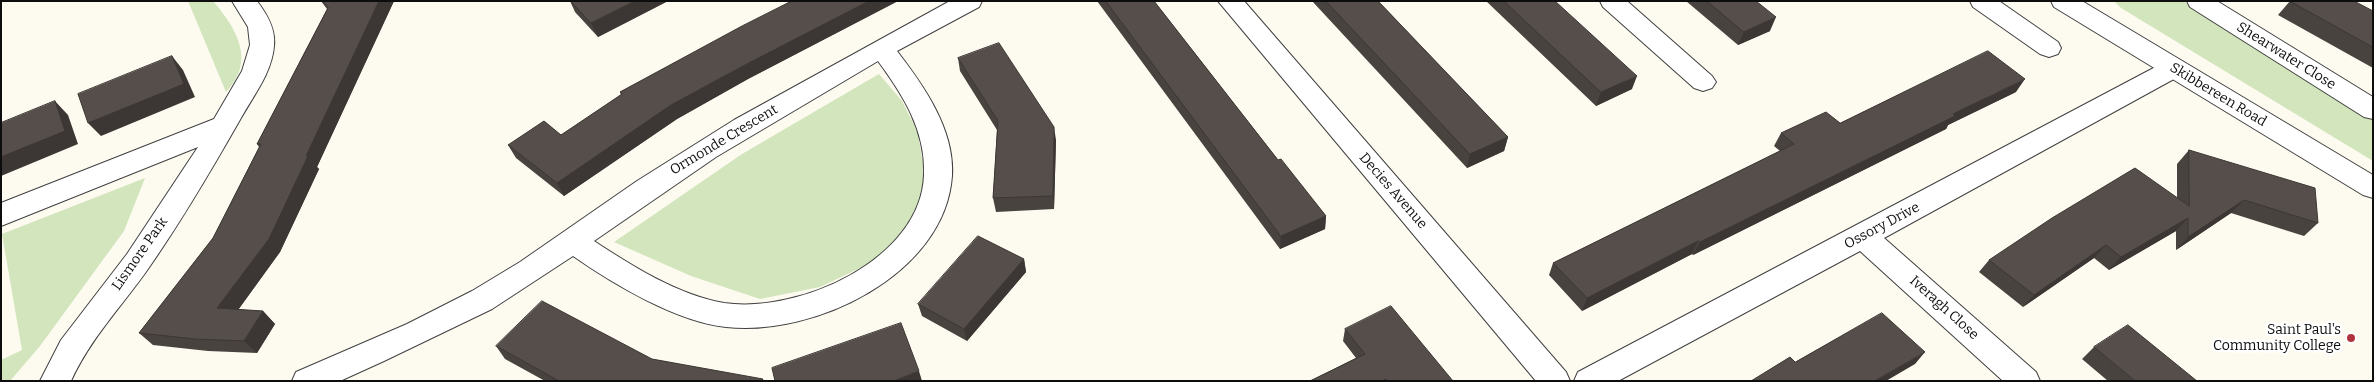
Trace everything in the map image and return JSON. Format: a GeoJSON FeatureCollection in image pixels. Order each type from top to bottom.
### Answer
{"type":"FeatureCollection","features":[{"type":"Feature","properties":{"kind":"street","name":"Lismore Park"},"geometry":{"type":"LineString","coordinates":[[55,381],[71,351],[142,254],[223,126],[259,59],[262,46],[259,24],[244,1]]}},
{"type":"Feature","properties":{"kind":"street","name":"Ormonde Crescent"},"geometry":{"type":"LineString","coordinates":[[307,381],[421,330],[481,300],[523,276],[700,154],[882,48],[970,1]]}},
{"type":"Feature","properties":{"kind":"street","name":"Decies Avenue"},"geometry":{"type":"LineString","coordinates":[[1230,1],[1555,381]]}},
{"type":"Feature","properties":{"kind":"street"},"geometry":{"type":"LineString","coordinates":[[1612,1],[1703,82]]}},
{"type":"Feature","properties":{"kind":"street"},"geometry":{"type":"LineString","coordinates":[[1982,1],[2049,48]]}},
{"type":"Feature","properties":{"kind":"street","name":"Skibbereen Road"},"geometry":{"type":"LineString","coordinates":[[2063,1],[2373,188]]}},
{"type":"Feature","properties":{"kind":"street","name":"Shearwater Close"},"geometry":{"type":"LineString","coordinates":[[2200,1],[2373,110]]}},
{"type":"Feature","properties":{"kind":"street"},"geometry":{"type":"LineString","coordinates":[[572,241],[597,258],[662,293],[697,308],[724,315],[751,318],[776,316],[800,310],[828,299],[873,276],[913,238],[926,219],[935,201],[938,176],[937,153],[932,131],[924,110],[913,90],[882,48]]}},
{"type":"Feature","properties":{"kind":"street","name":"Ossory Drive"},"geometry":{"type":"LineString","coordinates":[[1590,381],[2174,68]]}},
{"type":"Feature","properties":{"kind":"street"},"geometry":{"type":"LineString","coordinates":[[1,216],[223,126]]}},
{"type":"Feature","properties":{"kind":"street","name":"Iveragh Close"},"geometry":{"type":"LineString","coordinates":[[1863,236],[2025,381]]}},
{"type":"Feature","properties":{"kind":"green space"},"geometry":{"type":"Polygon","coordinates":[[[188,1],[213,1],[236,34],[240,45],[240,69],[226,92],[188,1]]]}},
{"type":"Feature","properties":{"kind":"green space"},"geometry":{"type":"Polygon","coordinates":[[[2114,1],[2183,1],[2373,120],[2373,161],[2121,8],[2114,1]]]}},
{"type":"Feature","properties":{"kind":"green space"},"geometry":{"type":"Polygon","coordinates":[[[879,74],[902,101],[918,133],[925,178],[918,215],[873,262],[820,287],[760,299],[691,276],[614,242],[742,154],[879,74]]]}},
{"type":"Feature","properties":{"kind":"green space"},"geometry":{"type":"Polygon","coordinates":[[[145,178],[124,231],[40,346],[10,381],[1,381],[1,360],[22,350],[2,234],[145,178]]]}},
{"type":"Feature","properties":{"kind":"building"},"geometry":{"type":"Polygon","coordinates":[[[323,1],[379,1],[269,239],[217,308],[263,311],[244,341],[195,339],[139,333],[213,238],[261,144],[257,144],[328,8],[323,1]]]}},
{"type":"Feature","properties":{"kind":"building"},"geometry":{"type":"Polygon","coordinates":[[[571,1],[635,1],[591,23],[571,1]]]}},
{"type":"Feature","properties":{"kind":"building"},"geometry":{"type":"Polygon","coordinates":[[[792,1],[869,1],[671,105],[557,183],[508,145],[544,121],[561,135],[622,94],[620,92],[792,1]]]}},
{"type":"Feature","properties":{"kind":"building"},"geometry":{"type":"Polygon","coordinates":[[[1106,1],[1154,1],[1278,160],[1281,159],[1326,216],[1281,236],[1106,1]]]}},
{"type":"Feature","properties":{"kind":"building"},"geometry":{"type":"Polygon","coordinates":[[[1326,1],[1378,1],[1508,137],[1470,154],[1326,1]]]}},
{"type":"Feature","properties":{"kind":"building"},"geometry":{"type":"Polygon","coordinates":[[[1504,1],[1555,1],[1637,76],[1601,92],[1504,1]]]}},
{"type":"Feature","properties":{"kind":"building"},"geometry":{"type":"Polygon","coordinates":[[[1707,1],[1756,1],[1776,17],[1744,32],[1707,1]]]}},
{"type":"Feature","properties":{"kind":"building"},"geometry":{"type":"Polygon","coordinates":[[[2290,1],[2354,1],[2373,11],[2373,47],[2290,1]]]}},
{"type":"Feature","properties":{"kind":"building"},"geometry":{"type":"Polygon","coordinates":[[[999,43],[1054,127],[1053,196],[993,198],[998,121],[958,58],[999,43]]]}},
{"type":"Feature","properties":{"kind":"building"},"geometry":{"type":"Polygon","coordinates":[[[1988,51],[2025,79],[1953,114],[1955,116],[1700,242],[1698,241],[1587,298],[1553,263],[1794,144],[1781,133],[1826,112],[1840,123],[1988,51]]]}},
{"type":"Feature","properties":{"kind":"building"},"geometry":{"type":"Polygon","coordinates":[[[172,56],[184,84],[88,123],[78,94],[172,56]]]}},
{"type":"Feature","properties":{"kind":"building"},"geometry":{"type":"Polygon","coordinates":[[[55,101],[65,131],[1,157],[1,123],[55,101]]]}},
{"type":"Feature","properties":{"kind":"building"},"geometry":{"type":"Polygon","coordinates":[[[2189,150],[2315,188],[2318,223],[2244,200],[2188,237],[2188,218],[2121,257],[2106,245],[2034,295],[1989,260],[2052,218],[2135,168],[2189,206],[2189,150]]]}},
{"type":"Feature","properties":{"kind":"building"},"geometry":{"type":"Polygon","coordinates":[[[978,236],[1024,259],[964,329],[918,304],[978,236]]]}},
{"type":"Feature","properties":{"kind":"building"},"geometry":{"type":"Polygon","coordinates":[[[542,301],[652,359],[763,379],[762,381],[559,381],[496,346],[542,301]]]}},
{"type":"Feature","properties":{"kind":"building"},"geometry":{"type":"Polygon","coordinates":[[[1391,306],[1453,381],[1387,381],[1386,379],[1382,381],[1310,381],[1365,354],[1345,329],[1391,306]]]}},
{"type":"Feature","properties":{"kind":"building"},"geometry":{"type":"Polygon","coordinates":[[[1882,313],[1925,352],[1874,381],[1751,381],[1790,357],[1795,362],[1882,313]]]}},
{"type":"Feature","properties":{"kind":"building"},"geometry":{"type":"Polygon","coordinates":[[[901,323],[919,371],[893,381],[775,381],[772,368],[901,323]]]}},
{"type":"Feature","properties":{"kind":"building"},"geometry":{"type":"Polygon","coordinates":[[[2128,325],[2197,381],[2135,381],[2094,347],[2128,325]]]}},
{"type":"Feature","properties":{"kind":"place","name":"Saint Paul's Community College"},"geometry":{"type":"Point","coordinates":[2351,338]}}]}
